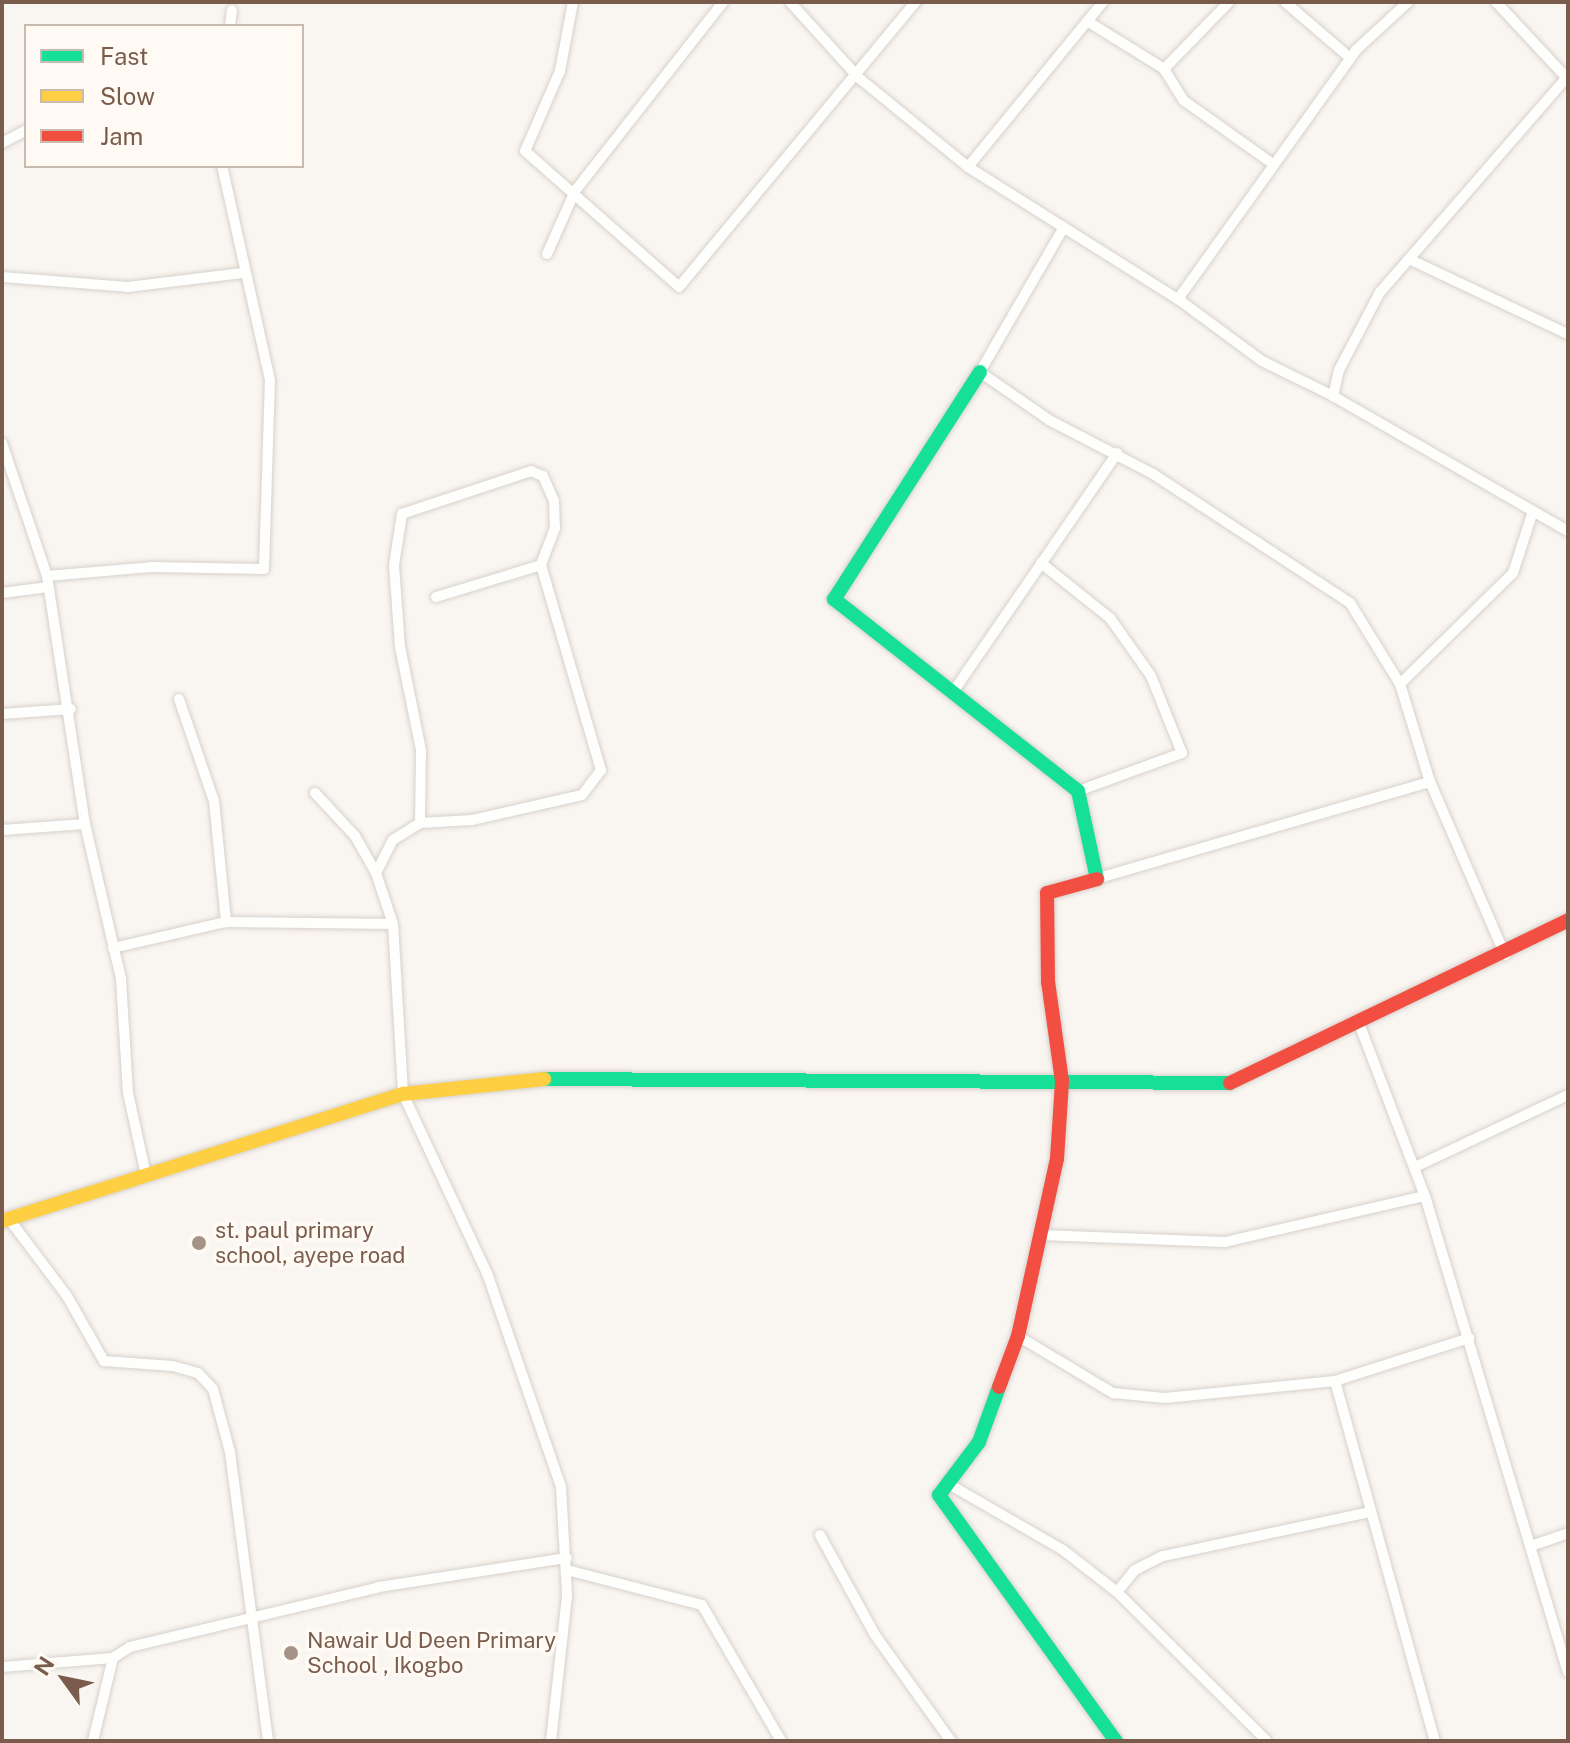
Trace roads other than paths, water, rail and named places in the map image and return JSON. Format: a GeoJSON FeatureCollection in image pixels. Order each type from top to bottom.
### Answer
{"type":"FeatureCollection","features":[{"type":"Feature","properties":{"kind":"street"},"geometry":{"type":"LineString","coordinates":[[573,2],[560,71],[525,151],[575,191],[679,287],[859,78],[916,2]]}},
{"type":"Feature","properties":{"kind":"street"},"geometry":{"type":"LineString","coordinates":[[547,254],[575,191],[723,2]]}},
{"type":"Feature","properties":{"kind":"street"},"geometry":{"type":"LineString","coordinates":[[790,2],[859,78],[968,167],[1178,299],[1262,361],[1333,396],[1568,531]]}},
{"type":"Feature","properties":{"kind":"street"},"geometry":{"type":"LineString","coordinates":[[968,167],[1103,2]]}},
{"type":"Feature","properties":{"kind":"street"},"geometry":{"type":"LineString","coordinates":[[1164,69],[1229,2]]}},
{"type":"Feature","properties":{"kind":"street"},"geometry":{"type":"LineString","coordinates":[[1285,2],[1350,58]]}},
{"type":"Feature","properties":{"kind":"street"},"geometry":{"type":"LineString","coordinates":[[1178,299],[1350,58],[1408,2]]}},
{"type":"Feature","properties":{"kind":"street"},"geometry":{"type":"LineString","coordinates":[[1333,396],[1339,370],[1380,292],[1567,76],[1496,2]]}},
{"type":"Feature","properties":{"kind":"street"},"geometry":{"type":"LineString","coordinates":[[230,24],[232,10]]}},
{"type":"Feature","properties":{"kind":"street"},"geometry":{"type":"LineString","coordinates":[[1087,21],[1164,69],[1183,100],[1273,164]]}},
{"type":"Feature","properties":{"kind":"street"},"geometry":{"type":"LineString","coordinates":[[2,143],[24,131]]}},
{"type":"Feature","properties":{"kind":"street"},"geometry":{"type":"LineString","coordinates":[[2,593],[48,582],[151,567],[264,569],[270,380],[242,273],[222,168]]}},
{"type":"Feature","properties":{"kind":"street"},"geometry":{"type":"LineString","coordinates":[[1064,227],[980,372],[835,595],[854,621],[953,692],[1078,791],[1099,878]]}},
{"type":"Feature","properties":{"kind":"street"},"geometry":{"type":"LineString","coordinates":[[1409,259],[1568,334]]}},
{"type":"Feature","properties":{"kind":"street"},"geometry":{"type":"LineString","coordinates":[[2,277],[128,287],[242,273]]}},
{"type":"Feature","properties":{"kind":"street"},"geometry":{"type":"LineString","coordinates":[[980,372],[1049,420],[1117,453],[1350,603],[1400,684],[1430,782],[1505,955]]}},
{"type":"Feature","properties":{"kind":"street"},"geometry":{"type":"LineString","coordinates":[[2,443],[48,582],[71,709],[85,824],[113,948],[128,1093],[146,1175]]}},
{"type":"Feature","properties":{"kind":"street"},"geometry":{"type":"LineString","coordinates":[[953,692],[1117,453]]}},
{"type":"Feature","properties":{"kind":"street"},"geometry":{"type":"LineString","coordinates":[[376,873],[393,840],[420,823],[472,820],[582,795],[596,781],[600,760],[554,631],[541,565],[556,520],[549,484],[535,471],[402,514],[394,565],[400,647],[421,750],[420,823]]}},
{"type":"Feature","properties":{"kind":"street"},"geometry":{"type":"LineString","coordinates":[[1400,684],[1513,573],[1533,511]]}},
{"type":"Feature","properties":{"kind":"street"},"geometry":{"type":"LineString","coordinates":[[1041,563],[1110,618],[1151,676],[1182,753],[1078,791]]}},
{"type":"Feature","properties":{"kind":"street"},"geometry":{"type":"LineString","coordinates":[[436,597],[541,565]]}},
{"type":"Feature","properties":{"kind":"street"},"geometry":{"type":"LineString","coordinates":[[179,699],[214,801],[226,922]]}},
{"type":"Feature","properties":{"kind":"street"},"geometry":{"type":"LineString","coordinates":[[2,714],[71,709]]}},
{"type":"Feature","properties":{"kind":"street"},"geometry":{"type":"LineString","coordinates":[[1111,1739],[939,1495],[979,1442],[1018,1336],[1057,1159],[1062,1081],[1048,982],[1047,893],[1430,782]]}},
{"type":"Feature","properties":{"kind":"street"},"geometry":{"type":"LineString","coordinates":[[315,793],[355,836],[376,873],[393,924],[403,1094],[516,1352],[561,1487],[567,1564],[551,1741]]}},
{"type":"Feature","properties":{"kind":"street"},"geometry":{"type":"LineString","coordinates":[[2,830],[85,824]]}},
{"type":"Feature","properties":{"kind":"street"},"geometry":{"type":"LineString","coordinates":[[268,1741],[230,1452],[213,1389],[198,1373],[173,1366],[104,1361],[67,1296],[5,1220],[403,1094],[554,1078],[1230,1083],[1360,1026],[1505,955],[1568,920]]}},
{"type":"Feature","properties":{"kind":"street"},"geometry":{"type":"LineString","coordinates":[[113,948],[226,922],[393,924]]}},
{"type":"Feature","properties":{"kind":"street"},"geometry":{"type":"LineString","coordinates":[[1360,1026],[1425,1196],[1568,1672]]}},
{"type":"Feature","properties":{"kind":"street"},"geometry":{"type":"LineString","coordinates":[[1415,1167],[1568,1095]]}},
{"type":"Feature","properties":{"kind":"street"},"geometry":{"type":"LineString","coordinates":[[1040,1235],[1225,1242],[1425,1196]]}},
{"type":"Feature","properties":{"kind":"street"},"geometry":{"type":"LineString","coordinates":[[1018,1336],[1113,1393],[1137,1396],[1335,1381],[1469,1338]]}},
{"type":"Feature","properties":{"kind":"street"},"geometry":{"type":"LineString","coordinates":[[1335,1381],[1435,1741]]}},
{"type":"Feature","properties":{"kind":"street"},"geometry":{"type":"LineString","coordinates":[[947,1483],[1063,1550],[1117,1592],[1267,1741]]}},
{"type":"Feature","properties":{"kind":"street"},"geometry":{"type":"LineString","coordinates":[[1117,1592],[1135,1570],[1163,1556],[1370,1512]]}},
{"type":"Feature","properties":{"kind":"street"},"geometry":{"type":"LineString","coordinates":[[1531,1546],[1568,1533]]}},
{"type":"Feature","properties":{"kind":"street"},"geometry":{"type":"LineString","coordinates":[[820,1535],[875,1635],[951,1741]]}},
{"type":"Feature","properties":{"kind":"street"},"geometry":{"type":"LineString","coordinates":[[2,1667],[113,1658],[130,1647],[379,1587],[567,1564],[702,1605],[781,1741]]}},
{"type":"Feature","properties":{"kind":"street"},"geometry":{"type":"LineString","coordinates":[[93,1741],[113,1658]]}},
{"type":"Feature","properties":{"kind":"place","name":"st. paul primary school, ayepe road"},"geometry":{"type":"Point","coordinates":[199,1243]}},
{"type":"Feature","properties":{"kind":"place","name":"Nawair Ud Deen Primary School , Ikogbo"},"geometry":{"type":"Point","coordinates":[291,1653]}}]}
